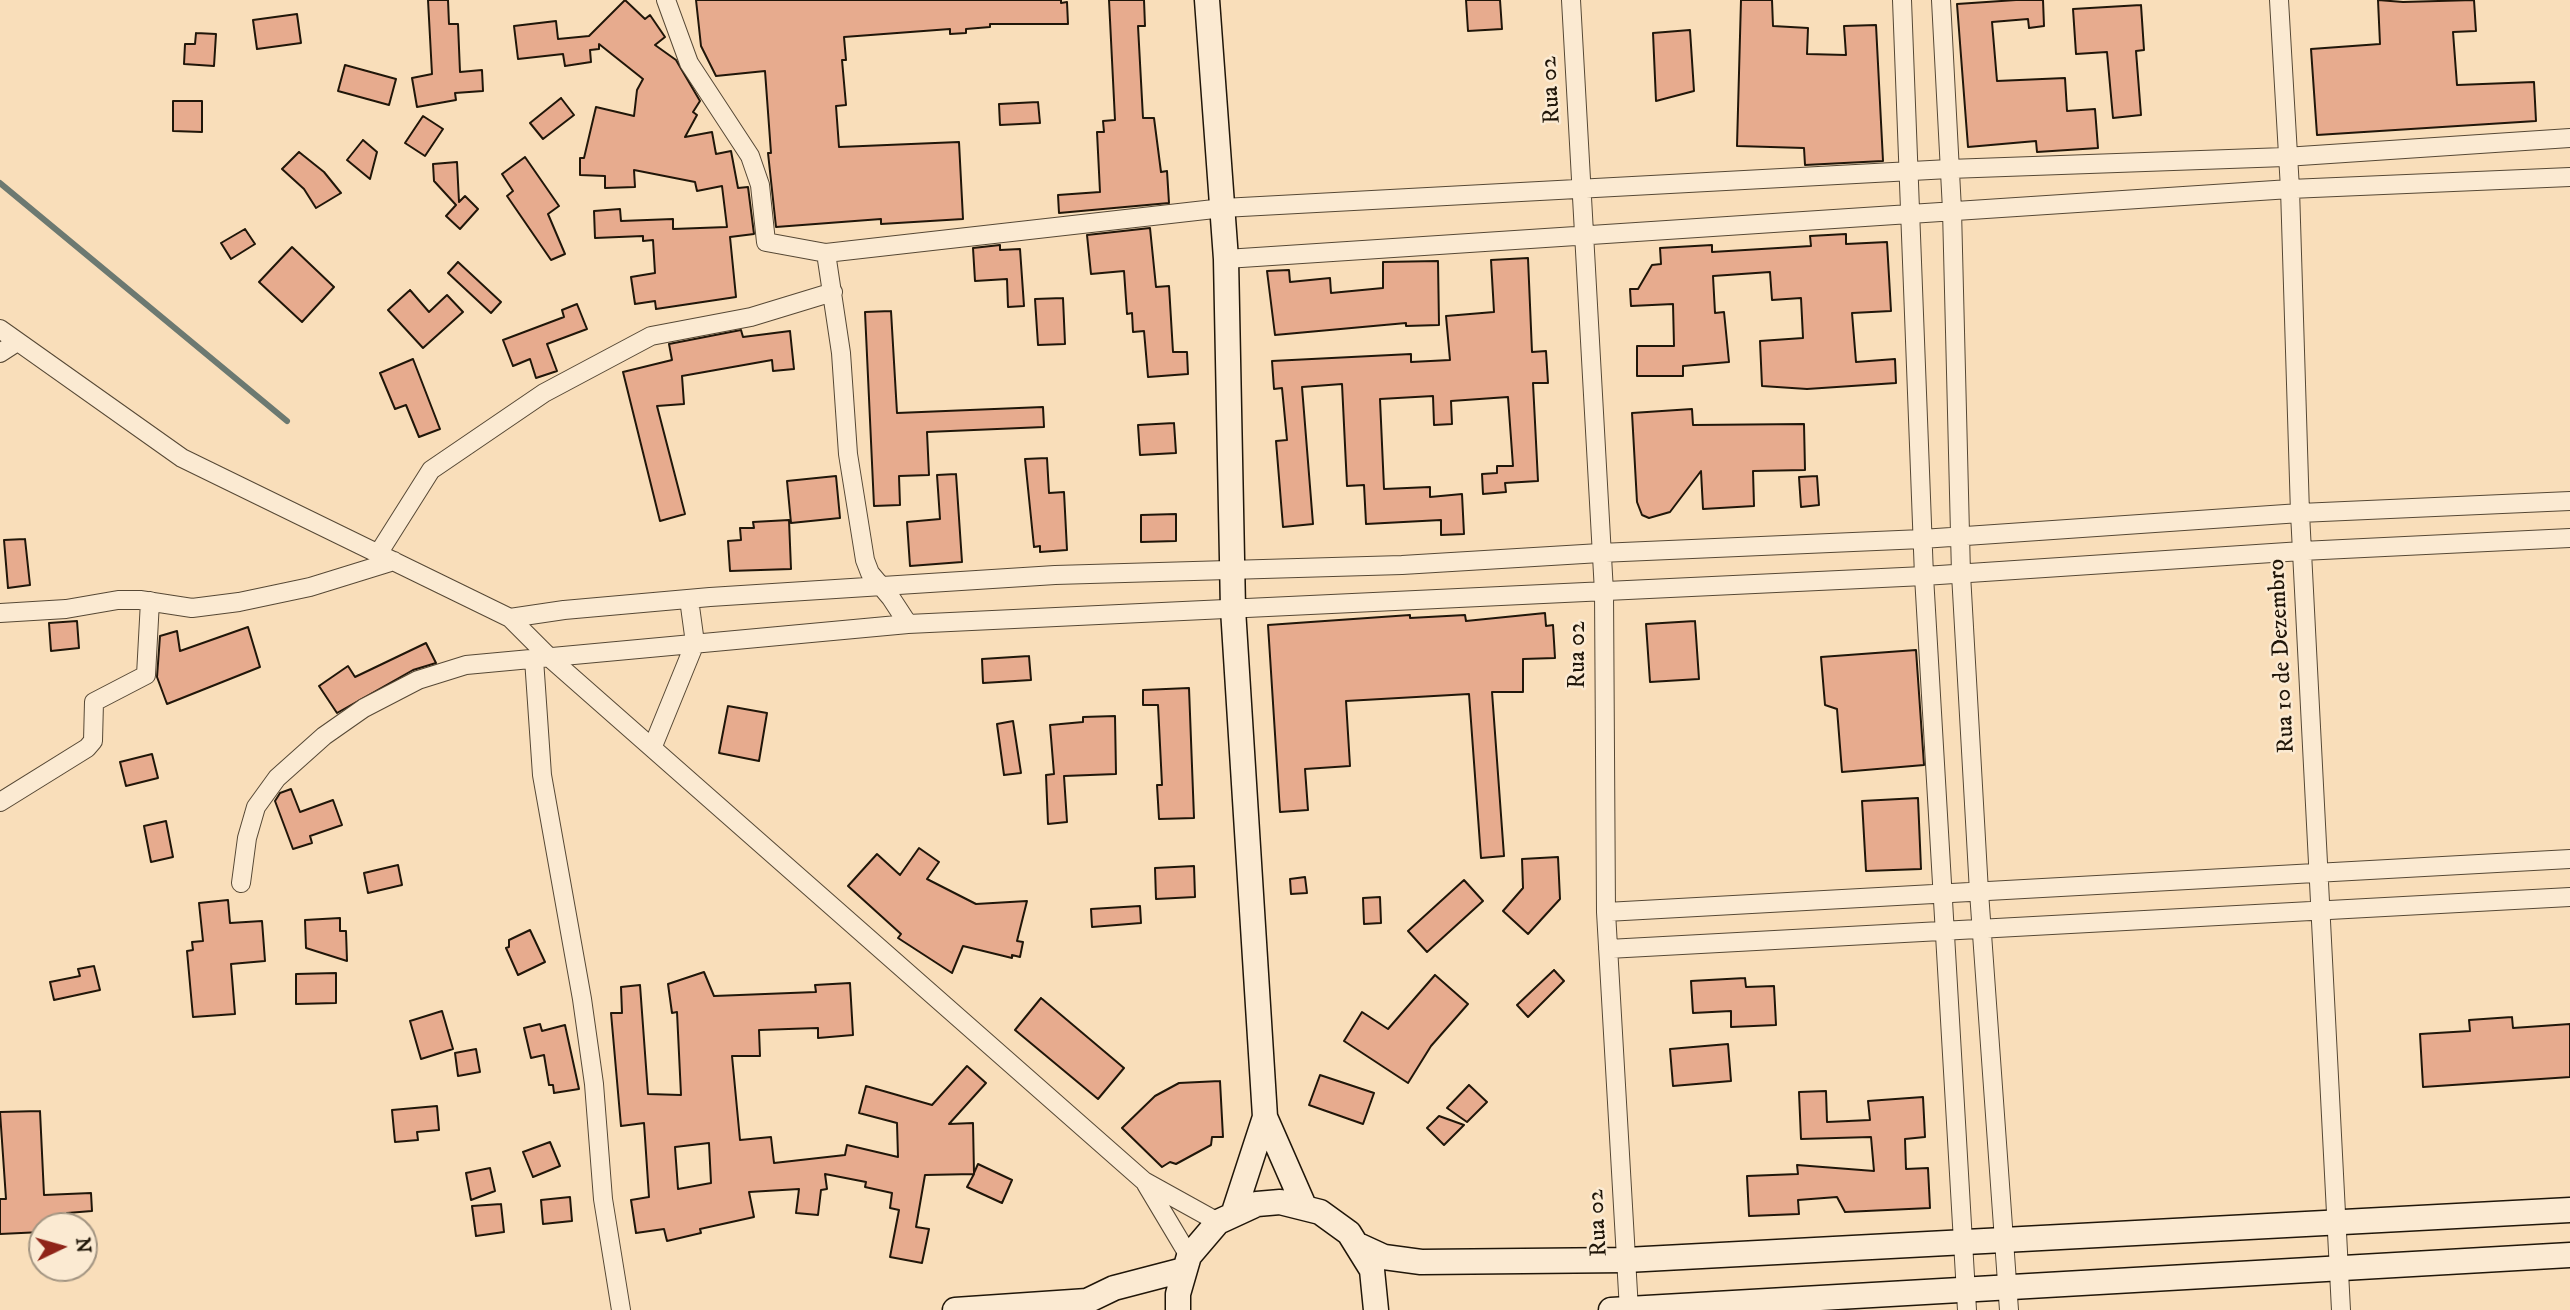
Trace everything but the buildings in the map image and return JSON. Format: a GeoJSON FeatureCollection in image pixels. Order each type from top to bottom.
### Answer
{"type":"FeatureCollection","features":[{"type":"Feature","properties":{"kind":"main road"},"geometry":{"type":"LineString","coordinates":[[1207,0],[1226,259],[1233,609],[1265,1117],[1304,1206]]}},
{"type":"Feature","properties":{"kind":"main road"},"geometry":{"type":"LineString","coordinates":[[955,1310],[1087,1301],[1114,1288],[1186,1263],[1226,1217],[1265,1117]]}},
{"type":"Feature","properties":{"kind":"main road"},"geometry":{"type":"LineString","coordinates":[[1226,1217],[1257,1204],[1280,1202],[1304,1206],[1335,1221],[1360,1246],[1372,1270],[1376,1310]]}},
{"type":"Feature","properties":{"kind":"main road"},"geometry":{"type":"LineString","coordinates":[[1360,1246],[1384,1257],[1421,1262],[1626,1260],[2570,1210]]}},
{"type":"Feature","properties":{"kind":"main road"},"geometry":{"type":"LineString","coordinates":[[1623,1310],[2009,1298],[2339,1269],[2570,1255]]}},
{"type":"Feature","properties":{"kind":"main road"},"geometry":{"type":"LineString","coordinates":[[1178,1310],[1186,1263]]}},
{"type":"Feature","properties":{"kind":"main road"},"geometry":{"type":"LineString","coordinates":[[1087,1301],[1110,1310]]}},
{"type":"Feature","properties":{"kind":"street"},"geometry":{"type":"LineString","coordinates":[[666,0],[689,63],[750,156],[760,186],[766,242],[827,253],[1223,208],[1582,191],[1949,169],[2285,157],[2570,138]]}},
{"type":"Feature","properties":{"kind":"street","name":"Rua 02"},"geometry":{"type":"LineString","coordinates":[[1571,0],[1604,592],[1606,912],[1626,1260],[1623,1310]]}},
{"type":"Feature","properties":{"kind":"street"},"geometry":{"type":"LineString","coordinates":[[1902,0],[1922,540],[1967,1299]]}},
{"type":"Feature","properties":{"kind":"street"},"geometry":{"type":"LineString","coordinates":[[1941,0],[1952,210],[1961,574],[1979,892],[2009,1298]]}},
{"type":"Feature","properties":{"kind":"street","name":"Rua 10 de Dezembro"},"geometry":{"type":"LineString","coordinates":[[2279,0],[2285,157],[2290,189],[2300,513],[2319,910],[2342,1310]]}},
{"type":"Feature","properties":{"kind":"street"},"geometry":{"type":"LineString","coordinates":[[1226,259],[2290,189],[2570,177]]}},
{"type":"Feature","properties":{"kind":"street"},"geometry":{"type":"LineString","coordinates":[[827,253],[848,454],[864,560],[908,624]]}},
{"type":"Feature","properties":{"kind":"street"},"geometry":{"type":"LineString","coordinates":[[0,612],[66,609],[118,600],[150,601],[192,608],[239,602],[310,587],[386,558],[431,470],[555,387],[651,336],[751,317],[833,292]]}},
{"type":"Feature","properties":{"kind":"street"},"geometry":{"type":"LineString","coordinates":[[0,329],[182,457],[510,618],[542,658],[653,746],[1144,1181],[1226,1217]]}},
{"type":"Feature","properties":{"kind":"street"},"geometry":{"type":"LineString","coordinates":[[0,353],[17,342]]}},
{"type":"Feature","properties":{"kind":"street"},"geometry":{"type":"LineString","coordinates":[[510,618],[564,610],[879,585],[1231,569],[1402,565],[1600,553],[1922,540],[2300,513],[2570,501]]}},
{"type":"Feature","properties":{"kind":"street"},"geometry":{"type":"LineString","coordinates":[[241,883],[247,838],[256,807],[277,778],[324,736],[364,708],[418,680],[466,665],[908,624],[1924,576],[2302,551],[2570,538]]}},
{"type":"Feature","properties":{"kind":"street"},"geometry":{"type":"LineString","coordinates":[[653,746],[695,643],[689,599]]}},
{"type":"Feature","properties":{"kind":"street"},"geometry":{"type":"LineString","coordinates":[[0,802],[87,748],[93,741],[94,702],[146,675],[150,601]]}},
{"type":"Feature","properties":{"kind":"street"},"geometry":{"type":"LineString","coordinates":[[542,658],[542,775],[582,999],[594,1084],[603,1199],[621,1310]]}},
{"type":"Feature","properties":{"kind":"street"},"geometry":{"type":"LineString","coordinates":[[1606,912],[2570,859]]}},
{"type":"Feature","properties":{"kind":"street"},"geometry":{"type":"LineString","coordinates":[[1608,949],[2570,897]]}},
{"type":"Feature","properties":{"kind":"street"},"geometry":{"type":"LineString","coordinates":[[1144,1181],[1186,1263]]}},
{"type":"Feature","properties":{"kind":"waterway"},"geometry":{"type":"LineString","coordinates":[[0,183],[287,421]]}}]}
